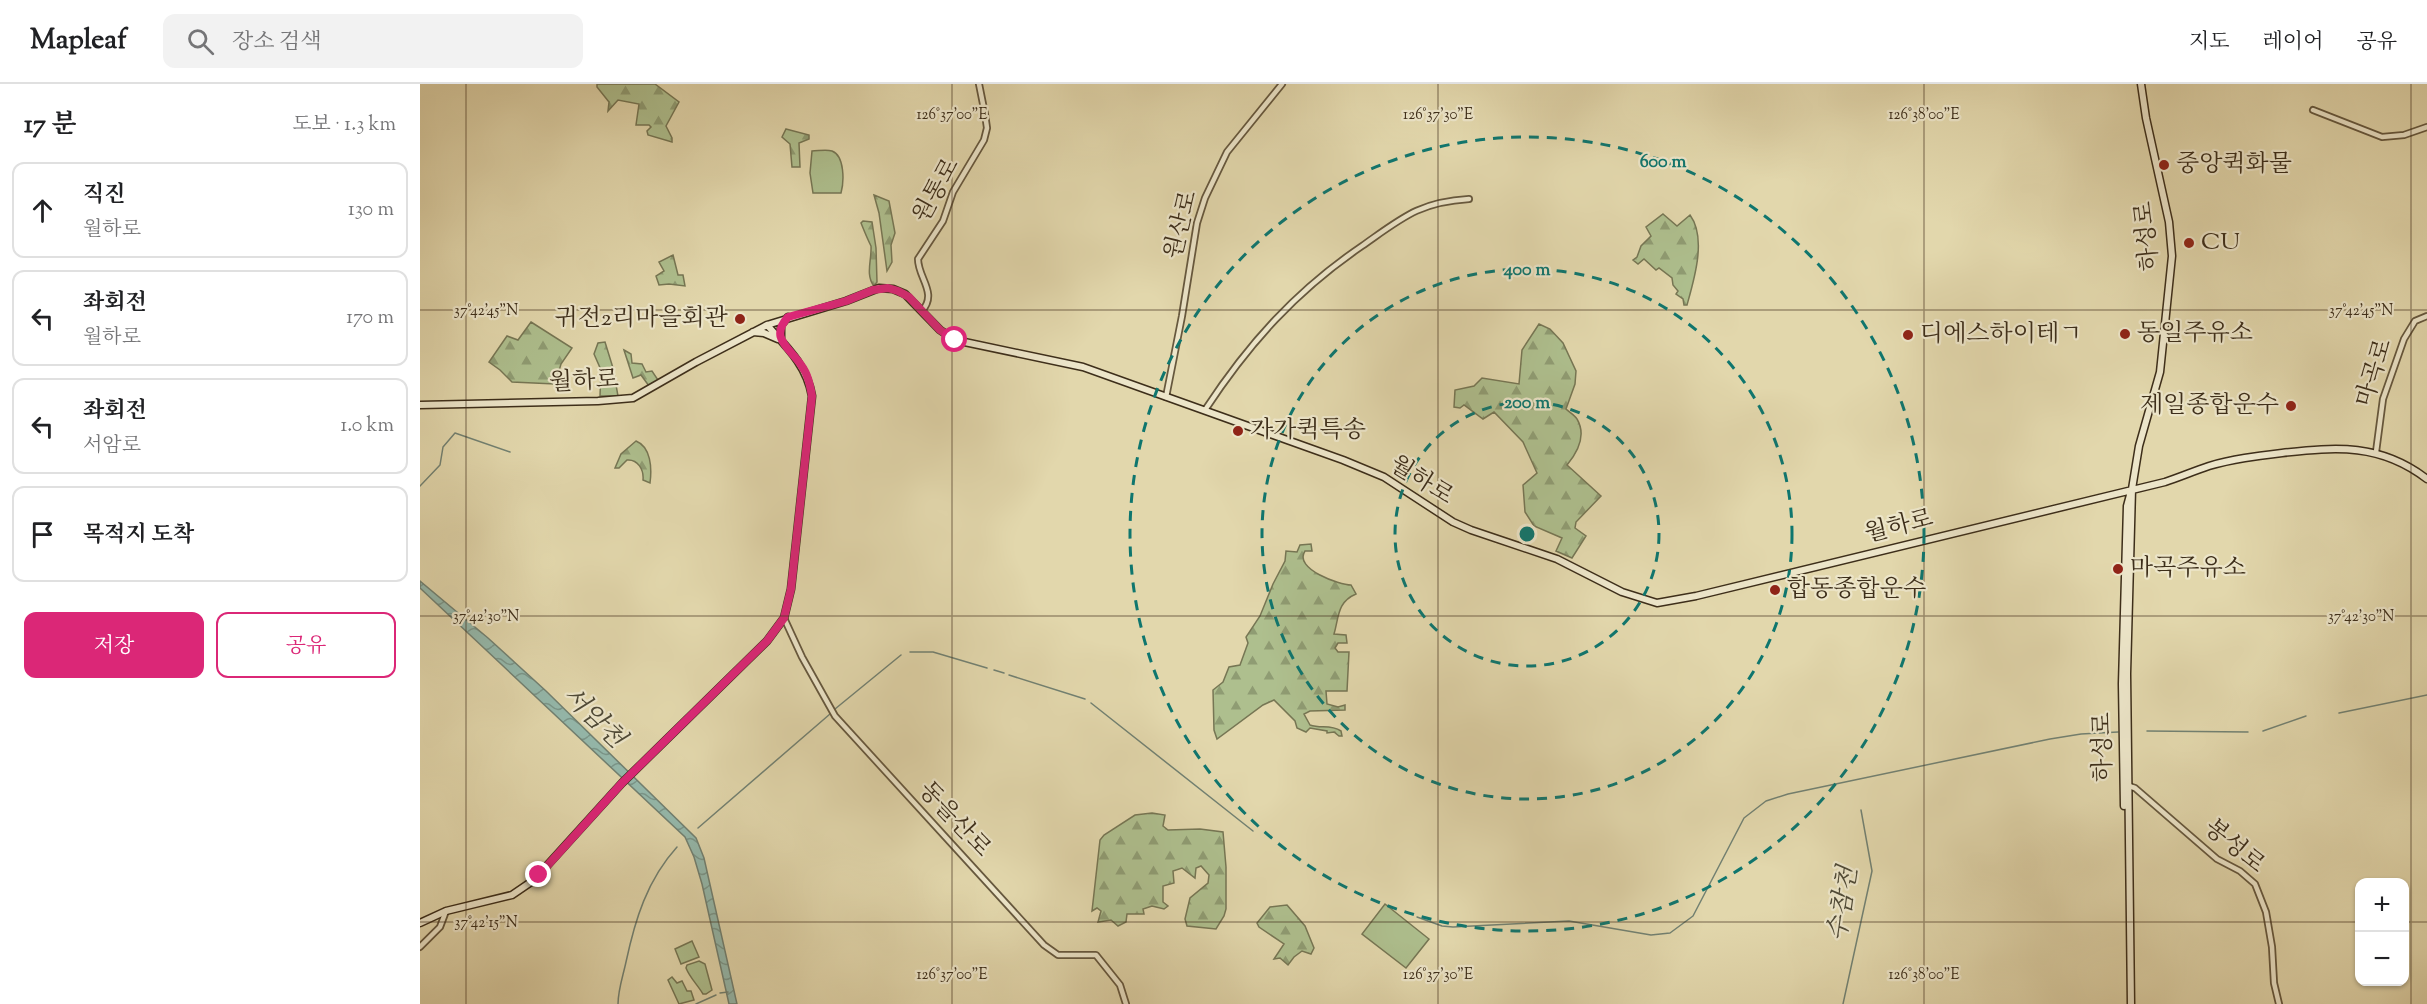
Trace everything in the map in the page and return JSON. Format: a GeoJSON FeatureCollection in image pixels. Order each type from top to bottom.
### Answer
{"type":"FeatureCollection","features":[{"type":"Feature","properties":{"kind":"street","name":"원통로"},"geometry":{"type":"LineString","coordinates":[[922,311],[928,303],[928,292],[918,259],[943,221],[953,192],[976,156],[986,135],[985,114],[979,84]]}},
{"type":"Feature","properties":{"kind":"street","name":"원산로"},"geometry":{"type":"LineString","coordinates":[[1166,397],[1197,223],[1205,198],[1227,152],[1282,84]]}},
{"type":"Feature","properties":{"kind":"street","name":"하성로"},"geometry":{"type":"LineString","coordinates":[[2129,1004],[2125,785],[2132,489],[2139,446],[2160,372],[2172,266],[2169,222],[2146,118],[2141,84]]}},
{"type":"Feature","properties":{"kind":"street"},"geometry":{"type":"LineString","coordinates":[[2313,110],[2382,137],[2404,135],[2427,127]]}},
{"type":"Feature","properties":{"kind":"street"},"geometry":{"type":"LineString","coordinates":[[1205,411],[1251,346],[1322,274],[1405,214],[1436,203],[1469,199]]}},
{"type":"Feature","properties":{"kind":"street","name":"월하로"},"geometry":{"type":"LineString","coordinates":[[420,405],[628,399],[647,391],[693,363],[767,325],[884,288],[902,292],[940,330],[955,340],[1081,366],[1372,472],[1453,522],[1557,559],[1622,592],[1651,602],[1676,601],[2165,482],[2220,463],[2265,455],[2330,448],[2362,449],[2402,463],[2427,479]]}},
{"type":"Feature","properties":{"kind":"street","name":"마곡로"},"geometry":{"type":"LineString","coordinates":[[2376,452],[2380,410],[2404,339],[2415,321],[2427,316]]}},
{"type":"Feature","properties":{"kind":"street"},"geometry":{"type":"LineString","coordinates":[[781,341],[780,329],[788,317]]}},
{"type":"Feature","properties":{"kind":"street"},"geometry":{"type":"LineString","coordinates":[[420,922],[446,911],[503,898],[522,889],[547,866],[622,783],[767,641],[784,618],[795,568],[812,396],[810,384],[801,365],[767,325]]}},
{"type":"Feature","properties":{"kind":"street"},"geometry":{"type":"LineString","coordinates":[[751,332],[764,333],[781,341]]}},
{"type":"Feature","properties":{"kind":"street","name":"동을산로"},"geometry":{"type":"LineString","coordinates":[[784,618],[802,657],[835,716],[1044,945],[1058,955],[1096,955],[1120,985],[1126,1004]]}},
{"type":"Feature","properties":{"kind":"street","name":"봉성로"},"geometry":{"type":"LineString","coordinates":[[2125,785],[2136,788],[2217,859],[2255,884],[2266,912],[2272,947],[2274,983],[2279,1004]]}},
{"type":"Feature","properties":{"kind":"street"},"geometry":{"type":"LineString","coordinates":[[420,947],[440,927],[446,911]]}},
{"type":"Feature","properties":{"kind":"green space"},"geometry":{"type":"Polygon","coordinates":[[[597,84],[655,84],[679,102],[666,126],[672,142],[648,135],[647,131],[651,127],[649,125],[636,125],[639,104],[618,100],[608,111],[609,102],[597,84]]]}},
{"type":"Feature","properties":{"kind":"green space"},"geometry":{"type":"Polygon","coordinates":[[[786,129],[809,135],[809,139],[799,143],[800,167],[792,167],[790,144],[782,137],[786,129]]]}},
{"type":"Feature","properties":{"kind":"green space"},"geometry":{"type":"Polygon","coordinates":[[[812,151],[832,151],[839,158],[843,176],[841,193],[813,193],[810,173],[812,151]]]}},
{"type":"Feature","properties":{"kind":"green space"},"geometry":{"type":"Polygon","coordinates":[[[874,195],[889,201],[895,233],[891,245],[892,262],[887,271],[879,213],[874,195]]]}},
{"type":"Feature","properties":{"kind":"green space"},"geometry":{"type":"Polygon","coordinates":[[[1663,214],[1677,226],[1690,215],[1698,235],[1698,259],[1687,305],[1684,305],[1683,299],[1676,294],[1678,291],[1673,285],[1672,278],[1659,268],[1656,270],[1644,259],[1638,264],[1633,260],[1637,257],[1641,246],[1651,236],[1646,227],[1663,214]]]}},
{"type":"Feature","properties":{"kind":"green space"},"geometry":{"type":"Polygon","coordinates":[[[863,221],[872,222],[876,248],[877,282],[874,286],[869,272],[871,246],[861,223],[863,221]]]}},
{"type":"Feature","properties":{"kind":"green space"},"geometry":{"type":"Polygon","coordinates":[[[673,255],[678,275],[683,275],[685,286],[659,285],[656,276],[664,271],[659,262],[673,255]]]}},
{"type":"Feature","properties":{"kind":"green space"},"geometry":{"type":"Polygon","coordinates":[[[531,322],[572,348],[561,364],[555,384],[512,382],[489,362],[507,336],[518,340],[531,322]]]}},
{"type":"Feature","properties":{"kind":"green space"},"geometry":{"type":"Polygon","coordinates":[[[1539,324],[1550,329],[1563,343],[1576,371],[1575,384],[1566,409],[1577,419],[1581,438],[1577,450],[1567,465],[1601,496],[1576,522],[1575,528],[1586,536],[1572,558],[1556,551],[1562,538],[1534,526],[1525,512],[1523,485],[1537,473],[1523,442],[1494,412],[1483,419],[1464,405],[1460,408],[1454,407],[1455,390],[1474,386],[1482,378],[1519,384],[1522,350],[1539,324]]]}},
{"type":"Feature","properties":{"kind":"green space"},"geometry":{"type":"Polygon","coordinates":[[[605,342],[618,396],[600,396],[601,370],[594,354],[598,343],[605,342]]]}},
{"type":"Feature","properties":{"kind":"green space"},"geometry":{"type":"Polygon","coordinates":[[[624,350],[631,354],[632,363],[642,364],[646,372],[652,371],[658,380],[649,386],[641,375],[633,378],[624,350]]]}},
{"type":"Feature","properties":{"kind":"green space"},"geometry":{"type":"Polygon","coordinates":[[[636,441],[648,453],[650,483],[643,480],[641,469],[634,461],[627,460],[619,468],[615,468],[621,454],[636,441]]]}},
{"type":"Feature","properties":{"kind":"green space"},"geometry":{"type":"Polygon","coordinates":[[[1311,544],[1312,551],[1305,551],[1303,558],[1311,570],[1328,579],[1351,585],[1356,594],[1345,601],[1342,606],[1334,634],[1346,635],[1347,643],[1338,643],[1335,648],[1338,652],[1349,652],[1347,691],[1326,691],[1327,704],[1338,707],[1345,705],[1345,710],[1310,711],[1304,714],[1310,725],[1337,729],[1341,731],[1342,736],[1334,732],[1327,733],[1327,731],[1310,728],[1306,732],[1297,728],[1295,721],[1274,700],[1263,705],[1217,739],[1214,730],[1213,690],[1223,682],[1229,667],[1240,665],[1248,643],[1246,637],[1260,616],[1285,561],[1286,551],[1297,552],[1300,545],[1311,544]]]}},
{"type":"Feature","properties":{"kind":"green space"},"geometry":{"type":"Polygon","coordinates":[[[1152,813],[1165,815],[1163,826],[1168,830],[1200,829],[1223,832],[1226,909],[1216,929],[1187,926],[1185,919],[1190,898],[1208,883],[1209,875],[1201,866],[1196,868],[1195,878],[1182,868],[1173,871],[1174,883],[1163,886],[1163,902],[1168,906],[1164,909],[1152,906],[1143,909],[1144,914],[1127,914],[1126,922],[1118,926],[1111,920],[1098,922],[1101,911],[1097,908],[1092,911],[1100,840],[1135,815],[1152,813]]]}},
{"type":"Feature","properties":{"kind":"green space"},"geometry":{"type":"Polygon","coordinates":[[[1385,904],[1429,939],[1406,968],[1362,934],[1385,904]]]}},
{"type":"Feature","properties":{"kind":"green space"},"geometry":{"type":"Polygon","coordinates":[[[1287,905],[1305,926],[1314,948],[1311,954],[1302,951],[1288,965],[1280,958],[1274,959],[1284,944],[1259,927],[1257,923],[1270,907],[1287,905]]]}},
{"type":"Feature","properties":{"kind":"green space"},"geometry":{"type":"Polygon","coordinates":[[[692,941],[699,957],[681,964],[675,949],[692,941]]]}},
{"type":"Feature","properties":{"kind":"green space"},"geometry":{"type":"Polygon","coordinates":[[[699,961],[705,964],[712,990],[706,994],[703,994],[686,968],[687,965],[699,961]]]}},
{"type":"Feature","properties":{"kind":"green space"},"geometry":{"type":"Polygon","coordinates":[[[672,977],[677,983],[682,981],[687,991],[691,991],[694,1000],[679,1004],[668,980],[672,977]]]}},
{"type":"Feature","properties":{"kind":"water"},"geometry":{"type":"Polygon","coordinates":[[[420,581],[546,691],[696,838],[704,858],[737,1004],[729,1004],[702,884],[685,837],[420,588],[420,581]]]}},
{"type":"Feature","properties":{"kind":"waterway"},"geometry":{"type":"LineString","coordinates":[[420,486],[440,465],[443,447],[455,433],[510,452]]}},
{"type":"Feature","properties":{"kind":"waterway"},"geometry":{"type":"LineString","coordinates":[[910,652],[933,652],[987,668]]}},
{"type":"Feature","properties":{"kind":"waterway"},"geometry":{"type":"LineString","coordinates":[[835,709],[901,655]]}},
{"type":"Feature","properties":{"kind":"waterway"},"geometry":{"type":"LineString","coordinates":[[994,670],[1004,673]]}},
{"type":"Feature","properties":{"kind":"waterway"},"geometry":{"type":"LineString","coordinates":[[1009,675],[1085,699]]}},
{"type":"Feature","properties":{"kind":"waterway"},"geometry":{"type":"LineString","coordinates":[[2339,713],[2427,695]]}},
{"type":"Feature","properties":{"kind":"waterway"},"geometry":{"type":"LineString","coordinates":[[1091,703],[1253,831]]}},
{"type":"Feature","properties":{"kind":"waterway"},"geometry":{"type":"LineString","coordinates":[[698,828],[830,714]]}},
{"type":"Feature","properties":{"kind":"waterway"},"geometry":{"type":"LineString","coordinates":[[2263,731],[2306,716]]}},
{"type":"Feature","properties":{"kind":"waterway"},"geometry":{"type":"LineString","coordinates":[[2147,731],[2248,732]]}},
{"type":"Feature","properties":{"kind":"waterway"},"geometry":{"type":"LineString","coordinates":[[1417,917],[1442,926],[1453,927],[1569,921],[1651,935],[1670,933],[1693,916],[1744,818],[1766,801],[1788,794],[2050,739],[2118,732]]}},
{"type":"Feature","properties":{"kind":"waterway","name":"수참천"},"geometry":{"type":"LineString","coordinates":[[1843,1004],[1872,871],[1861,810]]}},
{"type":"Feature","properties":{"kind":"waterway"},"geometry":{"type":"LineString","coordinates":[[618,1004],[638,916],[650,887],[677,847]]}},
{"type":"Feature","properties":{"kind":"waterway"},"geometry":{"type":"LineString","coordinates":[[720,993],[728,992]]}},
{"type":"Feature","properties":{"kind":"waterway"},"geometry":{"type":"LineString","coordinates":[[696,1004],[716,995]]}},
{"type":"Feature","properties":{"kind":"place","name":"중앙퀵화물"},"geometry":{"type":"Point","coordinates":[2164,165]}},
{"type":"Feature","properties":{"kind":"place","name":"CU"},"geometry":{"type":"Point","coordinates":[2189,243]}},
{"type":"Feature","properties":{"kind":"place","name":"귀전2리마을회관"},"geometry":{"type":"Point","coordinates":[740,319]}},
{"type":"Feature","properties":{"kind":"place","name":"동일주유소"},"geometry":{"type":"Point","coordinates":[2125,334]}},
{"type":"Feature","properties":{"kind":"place","name":"디에스하이테ㄱ"},"geometry":{"type":"Point","coordinates":[1908,335]}},
{"type":"Feature","properties":{"kind":"place","name":"제일종합운수"},"geometry":{"type":"Point","coordinates":[2291,406]}},
{"type":"Feature","properties":{"kind":"place","name":"가가퀵특송"},"geometry":{"type":"Point","coordinates":[1238,431]}},
{"type":"Feature","properties":{"kind":"place","name":"마곡주유소"},"geometry":{"type":"Point","coordinates":[2118,569]}},
{"type":"Feature","properties":{"kind":"place","name":"합동종합운수"},"geometry":{"type":"Point","coordinates":[1775,590]}},
{"type":"Feature","properties":{"kind":"route"},"geometry":{"type":"LineString","coordinates":[[539,875],[622,783],[767,641],[784,618],[795,568],[812,396],[807,375],[781,341],[780,329],[783,322],[788,317],[800,313],[825,308],[879,288],[888,288],[902,292],[909,297],[947,337],[955,340]]}},
{"type":"Feature","properties":{"kind":"water label","name":"서암천"},"geometry":{"type":"Point","coordinates":[593,718]}}]}
